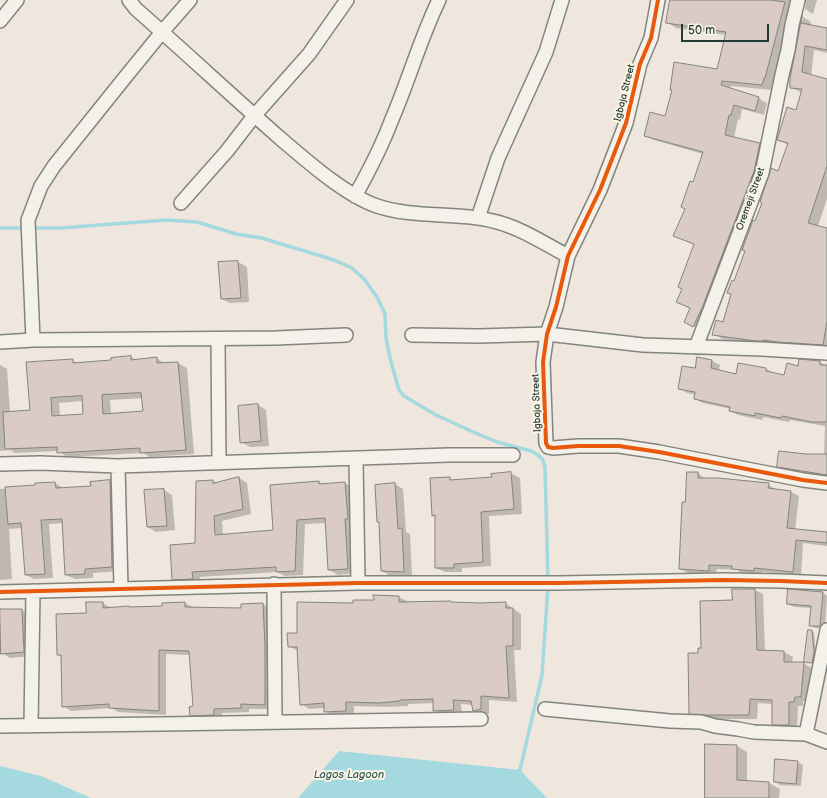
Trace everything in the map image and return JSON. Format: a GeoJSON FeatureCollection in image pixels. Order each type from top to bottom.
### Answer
{"type":"FeatureCollection","features":[{"type":"Feature","properties":{"kind":"street"},"geometry":{"type":"LineString","coordinates":[[0,21],[17,0]]}},
{"type":"Feature","properties":{"kind":"street"},"geometry":{"type":"LineString","coordinates":[[129,0],[136,9],[254,116],[307,161],[355,196],[377,206],[400,211],[478,218],[496,222],[522,230],[568,256]]}},
{"type":"Feature","properties":{"kind":"street"},"geometry":{"type":"LineString","coordinates":[[33,340],[28,220],[41,186],[54,166],[162,32],[190,0]]}},
{"type":"Feature","properties":{"kind":"street"},"geometry":{"type":"LineString","coordinates":[[181,203],[227,151],[254,116],[308,54],[347,0]]}},
{"type":"Feature","properties":{"kind":"street"},"geometry":{"type":"LineString","coordinates":[[355,196],[375,160],[393,119],[428,23],[439,0]]}},
{"type":"Feature","properties":{"kind":"street"},"geometry":{"type":"LineString","coordinates":[[478,218],[498,158],[546,52],[562,0]]}},
{"type":"Feature","properties":{"kind":"street","name":"Igbaja Street"},"geometry":{"type":"LineString","coordinates":[[658,0],[651,38],[640,64],[626,123],[600,190],[568,256],[556,307],[547,334],[543,362],[546,443],[548,447],[553,448],[578,446],[619,446],[659,452],[803,480],[827,483]]}},
{"type":"Feature","properties":{"kind":"street","name":"Oremeji Street"},"geometry":{"type":"LineString","coordinates":[[696,347],[762,173],[798,0]]}},
{"type":"Feature","properties":{"kind":"street"},"geometry":{"type":"LineString","coordinates":[[412,335],[479,336],[547,334],[643,345],[827,353]]}},
{"type":"Feature","properties":{"kind":"street"},"geometry":{"type":"LineString","coordinates":[[0,342],[33,340],[276,338],[346,335]]}},
{"type":"Feature","properties":{"kind":"street"},"geometry":{"type":"LineString","coordinates":[[218,339],[219,463]]}},
{"type":"Feature","properties":{"kind":"street"},"geometry":{"type":"LineString","coordinates":[[0,464],[40,463],[118,466],[449,455],[513,455]]}},
{"type":"Feature","properties":{"kind":"street"},"geometry":{"type":"LineString","coordinates":[[356,459],[358,583]]}},
{"type":"Feature","properties":{"kind":"street"},"geometry":{"type":"LineString","coordinates":[[118,466],[121,588]]}},
{"type":"Feature","properties":{"kind":"street"},"geometry":{"type":"LineString","coordinates":[[0,592],[358,583],[559,583],[724,580],[781,581],[827,584]]}},
{"type":"Feature","properties":{"kind":"street"},"geometry":{"type":"LineString","coordinates":[[274,584],[275,722]]}},
{"type":"Feature","properties":{"kind":"street"},"geometry":{"type":"LineString","coordinates":[[31,726],[33,591]]}},
{"type":"Feature","properties":{"kind":"street"},"geometry":{"type":"LineString","coordinates":[[806,734],[827,630]]}},
{"type":"Feature","properties":{"kind":"street"},"geometry":{"type":"LineString","coordinates":[[545,709],[670,721],[701,722],[715,726],[754,732],[806,734],[827,742]]}},
{"type":"Feature","properties":{"kind":"street"},"geometry":{"type":"LineString","coordinates":[[0,726],[481,718]]}},
{"type":"Feature","properties":{"kind":"water","name":"Lagos Lagoon"},"geometry":{"type":"Polygon","coordinates":[[[339,751],[520,770],[547,798],[298,798],[339,751]]]}},
{"type":"Feature","properties":{"kind":"water"},"geometry":{"type":"Polygon","coordinates":[[[0,766],[41,776],[91,798],[0,798],[0,766]]]}},
{"type":"Feature","properties":{"kind":"building"},"geometry":{"type":"Polygon","coordinates":[[[670,0],[770,0],[785,2],[762,85],[722,81],[721,85],[759,97],[755,111],[734,105],[731,115],[729,115],[725,135],[760,143],[754,171],[702,308],[693,327],[684,322],[690,308],[676,302],[682,289],[678,287],[694,244],[673,236],[685,209],[681,207],[690,181],[693,182],[703,152],[644,136],[650,112],[665,116],[672,90],[670,90],[674,62],[717,69],[726,32],[666,23],[670,0]]]}},
{"type":"Feature","properties":{"kind":"building"},"geometry":{"type":"Polygon","coordinates":[[[802,16],[801,23],[827,28],[827,50],[805,46],[802,72],[827,79],[827,166],[808,223],[827,228],[827,321],[823,345],[764,340],[756,341],[712,335],[716,320],[723,322],[731,294],[727,293],[732,280],[734,281],[745,251],[742,250],[753,220],[755,221],[762,203],[760,202],[771,168],[778,171],[788,143],[777,140],[787,107],[796,110],[802,89],[790,88],[790,79],[802,16]]]}},
{"type":"Feature","properties":{"kind":"building"},"geometry":{"type":"Polygon","coordinates":[[[238,261],[241,298],[221,299],[218,262],[238,261]]]}},
{"type":"Feature","properties":{"kind":"building"},"geometry":{"type":"Polygon","coordinates":[[[131,356],[131,360],[157,357],[157,363],[178,362],[186,450],[140,453],[140,448],[57,453],[57,447],[5,449],[3,412],[30,410],[26,362],[73,359],[73,363],[111,360],[111,358],[131,356]],[[141,393],[102,395],[103,414],[143,411],[141,393]],[[82,396],[51,398],[52,416],[83,414],[82,396]]]}},
{"type":"Feature","properties":{"kind":"building"},"geometry":{"type":"Polygon","coordinates":[[[697,357],[712,360],[711,368],[736,374],[738,363],[766,368],[766,371],[784,375],[787,363],[798,366],[799,359],[820,361],[820,365],[827,365],[827,422],[812,422],[782,416],[781,418],[755,413],[755,416],[729,411],[730,407],[694,399],[695,392],[678,389],[682,366],[695,368],[697,357]]]}},
{"type":"Feature","properties":{"kind":"building"},"geometry":{"type":"Polygon","coordinates":[[[258,404],[261,441],[240,443],[238,406],[258,404]]]}},
{"type":"Feature","properties":{"kind":"building"},"geometry":{"type":"Polygon","coordinates":[[[779,451],[806,454],[827,454],[827,475],[777,467],[779,451]]]}},
{"type":"Feature","properties":{"kind":"building"},"geometry":{"type":"Polygon","coordinates":[[[511,472],[514,509],[481,512],[483,562],[454,564],[454,568],[435,568],[435,515],[432,516],[430,478],[450,477],[450,480],[492,477],[491,474],[511,472]]]}},
{"type":"Feature","properties":{"kind":"building"},"geometry":{"type":"Polygon","coordinates":[[[687,472],[698,472],[698,478],[718,478],[769,483],[768,488],[791,491],[787,528],[827,532],[827,543],[796,540],[793,572],[754,568],[754,571],[732,569],[732,566],[709,565],[709,571],[679,569],[682,502],[685,502],[687,472]]]}},
{"type":"Feature","properties":{"kind":"building"},"geometry":{"type":"Polygon","coordinates":[[[239,477],[243,509],[214,516],[215,535],[273,530],[270,485],[319,481],[319,484],[345,482],[348,519],[345,519],[348,569],[328,570],[325,518],[297,520],[295,571],[276,572],[276,567],[192,572],[193,579],[172,580],[170,545],[195,543],[196,481],[213,480],[213,483],[239,477]]]}},
{"type":"Feature","properties":{"kind":"building"},"geometry":{"type":"Polygon","coordinates":[[[110,480],[112,567],[85,569],[85,574],[65,575],[62,519],[41,520],[45,574],[25,575],[21,523],[8,524],[5,487],[55,482],[56,488],[91,486],[90,482],[110,480]]]}},
{"type":"Feature","properties":{"kind":"building"},"geometry":{"type":"Polygon","coordinates":[[[395,483],[398,529],[402,528],[404,572],[381,571],[379,522],[377,522],[375,485],[395,483]]]}},
{"type":"Feature","properties":{"kind":"building"},"geometry":{"type":"Polygon","coordinates":[[[164,489],[167,526],[147,527],[144,490],[164,489]]]}},
{"type":"Feature","properties":{"kind":"building"},"geometry":{"type":"Polygon","coordinates":[[[732,589],[755,589],[757,650],[784,651],[784,662],[804,662],[801,697],[795,697],[794,702],[789,702],[789,725],[772,725],[772,700],[750,699],[749,715],[689,714],[688,653],[698,653],[698,648],[701,648],[700,601],[732,600],[732,589]]]}},
{"type":"Feature","properties":{"kind":"building"},"geometry":{"type":"Polygon","coordinates":[[[788,589],[823,592],[820,626],[809,626],[811,606],[787,604],[788,589]]]}},
{"type":"Feature","properties":{"kind":"building"},"geometry":{"type":"Polygon","coordinates":[[[373,595],[399,596],[399,602],[506,602],[506,608],[513,608],[513,646],[506,646],[509,698],[481,696],[481,709],[473,711],[471,701],[453,700],[454,710],[433,711],[433,699],[400,700],[379,703],[346,702],[346,711],[324,712],[324,703],[300,705],[297,647],[288,647],[287,633],[297,633],[297,602],[353,603],[353,600],[374,600],[373,595]]]}},
{"type":"Feature","properties":{"kind":"building"},"geometry":{"type":"Polygon","coordinates":[[[86,602],[103,602],[103,608],[162,606],[162,603],[185,602],[185,607],[241,608],[241,604],[263,603],[265,705],[241,704],[241,708],[214,709],[214,715],[190,716],[189,707],[193,706],[189,651],[159,650],[159,711],[109,708],[109,704],[62,707],[61,655],[57,655],[56,614],[86,613],[86,602]]]}},
{"type":"Feature","properties":{"kind":"building"},"geometry":{"type":"Polygon","coordinates":[[[0,609],[22,609],[24,652],[1,654],[0,609]]]}},
{"type":"Feature","properties":{"kind":"building"},"geometry":{"type":"Polygon","coordinates":[[[808,630],[812,630],[814,652],[812,663],[804,662],[808,630]]]}},
{"type":"Feature","properties":{"kind":"building"},"geometry":{"type":"Polygon","coordinates":[[[705,744],[737,745],[737,780],[769,782],[769,798],[705,798],[705,744]]]}},
{"type":"Feature","properties":{"kind":"building"},"geometry":{"type":"Polygon","coordinates":[[[775,759],[798,761],[796,784],[774,782],[775,759]]]}},
{"type":"Feature","properties":{"kind":"waterway"},"geometry":{"type":"LineString","coordinates":[[31,228],[60,228],[166,220],[197,222],[236,234],[262,238],[334,260],[352,268],[364,279],[377,297],[385,314],[386,338],[390,358],[399,390],[404,396],[436,415],[497,442],[531,451],[543,460],[545,467],[548,580]]}},
{"type":"Feature","properties":{"kind":"waterway"},"geometry":{"type":"LineString","coordinates":[[0,228],[25,228]]}},
{"type":"Feature","properties":{"kind":"waterway"},"geometry":{"type":"LineString","coordinates":[[520,770],[542,675],[548,586]]}},
{"type":"Feature","properties":{"kind":"cycle path"},"geometry":{"type":"LineString","coordinates":[[658,0],[651,38],[640,64],[626,123],[600,190],[568,256],[556,307],[547,334],[543,362],[546,443],[548,447],[553,448],[578,446],[619,446],[659,452],[803,480],[827,483]]}},
{"type":"Feature","properties":{"kind":"cycle path"},"geometry":{"type":"LineString","coordinates":[[0,592],[358,583],[559,583],[724,580],[827,583]]}}]}
